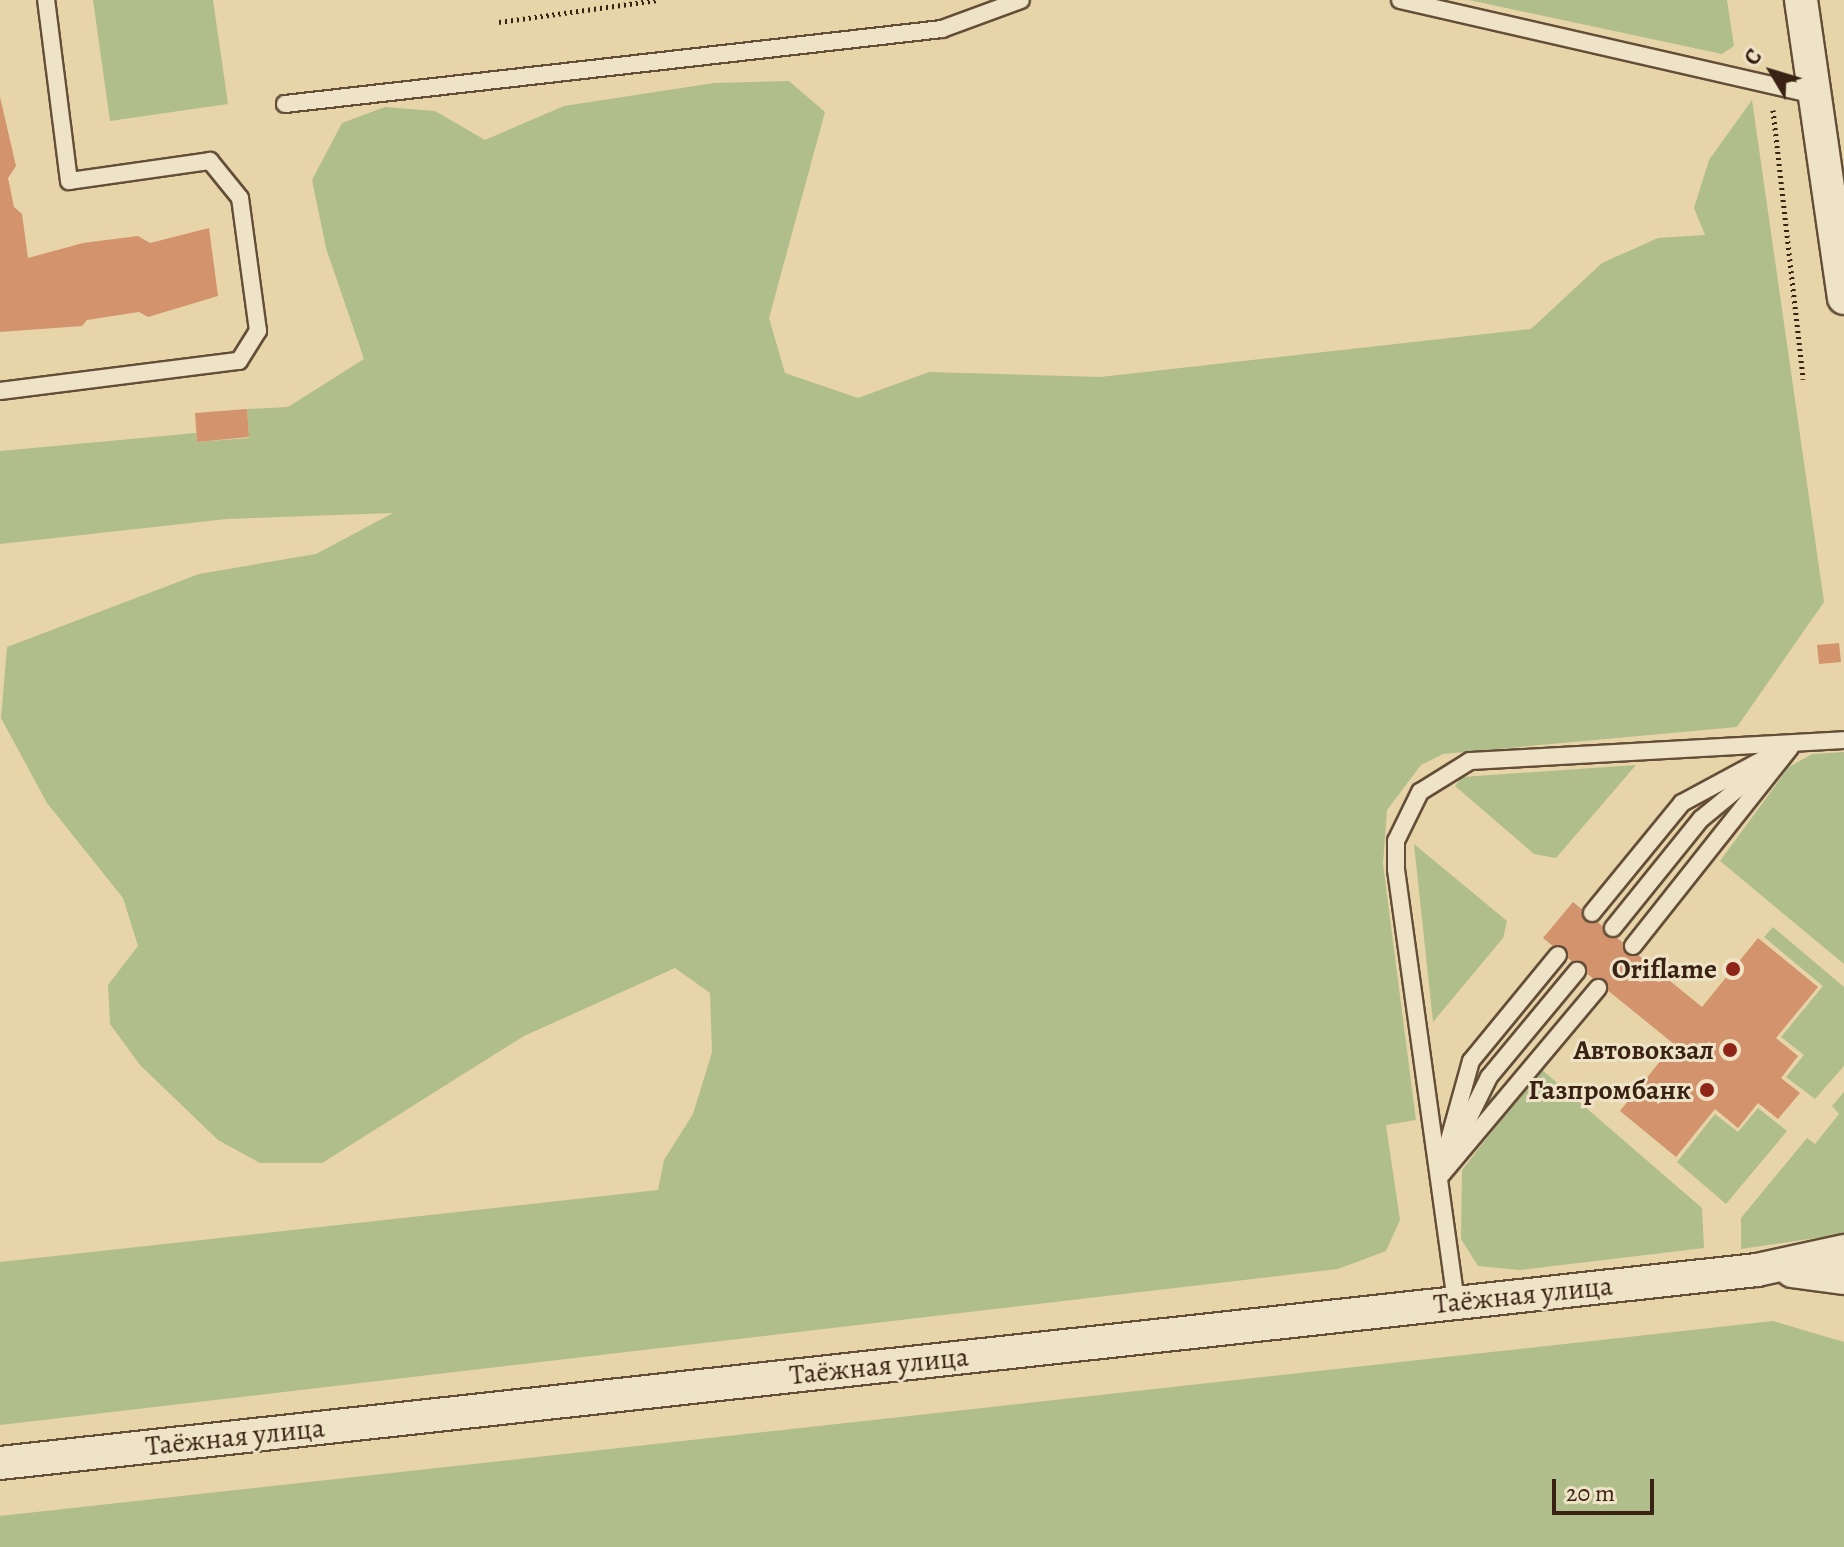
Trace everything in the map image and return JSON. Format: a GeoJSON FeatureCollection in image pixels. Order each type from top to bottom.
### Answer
{"type":"FeatureCollection","features":[{"type":"Feature","properties":{"kind":"street"},"geometry":{"type":"LineString","coordinates":[[1801,0],[1844,298]]}},
{"type":"Feature","properties":{"kind":"street"},"geometry":{"type":"LineString","coordinates":[[1757,1270],[1844,1251]]}},
{"type":"Feature","properties":{"kind":"street"},"geometry":{"type":"LineString","coordinates":[[1757,1270],[1844,1278]]}},
{"type":"Feature","properties":{"kind":"street","name":"Таёжная улица"},"geometry":{"type":"LineString","coordinates":[[0,1463],[1757,1270]]}},
{"type":"Feature","properties":{"kind":"lane"},"geometry":{"type":"LineString","coordinates":[[0,391],[239,361],[258,331],[240,198],[210,161],[69,181],[46,0]]}},
{"type":"Feature","properties":{"kind":"lane"},"geometry":{"type":"LineString","coordinates":[[285,104],[942,29],[1021,0]]}},
{"type":"Feature","properties":{"kind":"lane"},"geometry":{"type":"LineString","coordinates":[[1400,0],[1814,95]]}},
{"type":"Feature","properties":{"kind":"lane"},"geometry":{"type":"LineString","coordinates":[[1456,1302],[1396,869],[1396,841],[1420,792],[1470,761],[1844,740]]}},
{"type":"Feature","properties":{"kind":"lane"},"geometry":{"type":"LineString","coordinates":[[1592,913],[1682,803],[1793,744]]}},
{"type":"Feature","properties":{"kind":"lane"},"geometry":{"type":"LineString","coordinates":[[1613,928],[1701,819],[1793,744]]}},
{"type":"Feature","properties":{"kind":"lane"},"geometry":{"type":"LineString","coordinates":[[1633,946],[1793,744]]}},
{"type":"Feature","properties":{"kind":"lane"},"geometry":{"type":"LineString","coordinates":[[1439,1179],[1471,1061],[1558,955]]}},
{"type":"Feature","properties":{"kind":"lane"},"geometry":{"type":"LineString","coordinates":[[1439,1179],[1489,1077],[1577,971]]}},
{"type":"Feature","properties":{"kind":"lane"},"geometry":{"type":"LineString","coordinates":[[1439,1179],[1598,988]]}},
{"type":"Feature","properties":{"kind":"path"},"geometry":{"type":"LineString","coordinates":[[499,22],[657,0]]}},
{"type":"Feature","properties":{"kind":"path"},"geometry":{"type":"LineString","coordinates":[[1770,83],[1803,379]]}},
{"type":"Feature","properties":{"kind":"green space"},"geometry":{"type":"Polygon","coordinates":[[[93,0],[213,0],[228,104],[110,121],[93,0]]]}},
{"type":"Feature","properties":{"kind":"green space"},"geometry":{"type":"Polygon","coordinates":[[[1469,0],[1727,0],[1734,46],[1722,54],[1469,0]]]}},
{"type":"Feature","properties":{"kind":"green space"},"geometry":{"type":"Polygon","coordinates":[[[789,81],[825,112],[769,318],[785,373],[858,398],[929,372],[1100,377],[1531,329],[1602,263],[1658,238],[1705,235],[1694,208],[1709,160],[1752,100],[1824,602],[1737,727],[1443,754],[1421,765],[1387,810],[1383,864],[1416,1120],[1386,1125],[1400,1220],[1386,1251],[1338,1269],[0,1425],[0,1262],[658,1190],[664,1160],[693,1114],[712,1052],[710,993],[675,968],[524,1036],[322,1163],[260,1163],[218,1140],[140,1065],[110,1024],[108,985],[138,946],[123,898],[47,803],[1,718],[7,647],[199,574],[316,554],[393,513],[227,519],[0,544],[0,451],[196,433],[197,442],[249,438],[247,409],[288,407],[364,359],[326,248],[312,180],[342,123],[385,107],[435,111],[485,140],[564,106],[714,83],[789,81]]]}},
{"type":"Feature","properties":{"kind":"green space"},"geometry":{"type":"Polygon","coordinates":[[[1844,752],[1844,964],[1720,861],[1789,767],[1812,754],[1844,752]]]}},
{"type":"Feature","properties":{"kind":"green space"},"geometry":{"type":"Polygon","coordinates":[[[1636,765],[1556,858],[1534,854],[1455,786],[1462,777],[1636,765]]]}},
{"type":"Feature","properties":{"kind":"green space"},"geometry":{"type":"Polygon","coordinates":[[[1414,844],[1507,921],[1503,938],[1433,1022],[1414,844]]]}},
{"type":"Feature","properties":{"kind":"green space"},"geometry":{"type":"Polygon","coordinates":[[[1773,927],[1844,987],[1844,1066],[1815,1099],[1786,1077],[1804,1055],[1781,1037],[1823,986],[1764,937],[1773,927]]]}},
{"type":"Feature","properties":{"kind":"green space"},"geometry":{"type":"Polygon","coordinates":[[[1541,1069],[1702,1208],[1704,1248],[1519,1270],[1478,1266],[1461,1239],[1462,1170],[1541,1069]]]}},
{"type":"Feature","properties":{"kind":"green space"},"geometry":{"type":"Polygon","coordinates":[[[1844,1092],[1844,1234],[1741,1249],[1741,1218],[1807,1138],[1815,1144],[1839,1114],[1832,1106],[1844,1092]]]}},
{"type":"Feature","properties":{"kind":"green space"},"geometry":{"type":"Polygon","coordinates":[[[1758,1108],[1787,1131],[1726,1204],[1677,1162],[1715,1114],[1738,1132],[1758,1108]]]}},
{"type":"Feature","properties":{"kind":"green space"},"geometry":{"type":"Polygon","coordinates":[[[1773,1321],[1844,1342],[1844,1547],[0,1547],[0,1516],[1773,1321]]]}},
{"type":"Feature","properties":{"kind":"building"},"geometry":{"type":"Polygon","coordinates":[[[0,97],[16,166],[8,178],[14,207],[22,214],[28,258],[83,243],[138,236],[150,243],[209,228],[218,296],[148,317],[139,312],[87,320],[82,326],[0,332],[0,97]]]}},
{"type":"Feature","properties":{"kind":"building"},"geometry":{"type":"Polygon","coordinates":[[[247,409],[249,437],[197,442],[195,413],[247,409]]]}},
{"type":"Feature","properties":{"kind":"building"},"geometry":{"type":"Polygon","coordinates":[[[1839,643],[1841,662],[1819,664],[1817,645],[1839,643]]]}},
{"type":"Feature","properties":{"kind":"building","name":"Автовокзал"},"geometry":{"type":"Polygon","coordinates":[[[1573,902],[1702,1007],[1758,938],[1818,987],[1776,1038],[1798,1056],[1781,1078],[1800,1093],[1778,1119],[1758,1103],[1738,1128],[1715,1109],[1676,1157],[1620,1111],[1674,1044],[1543,938],[1573,902]]]}},
{"type":"Feature","properties":{"kind":"place","name":"Oriflame"},"geometry":{"type":"Point","coordinates":[1733,969]}},
{"type":"Feature","properties":{"kind":"place","name":"Автовокзал"},"geometry":{"type":"Point","coordinates":[1730,1050]}},
{"type":"Feature","properties":{"kind":"place","name":"Газпромбанк"},"geometry":{"type":"Point","coordinates":[1707,1090]}}]}
